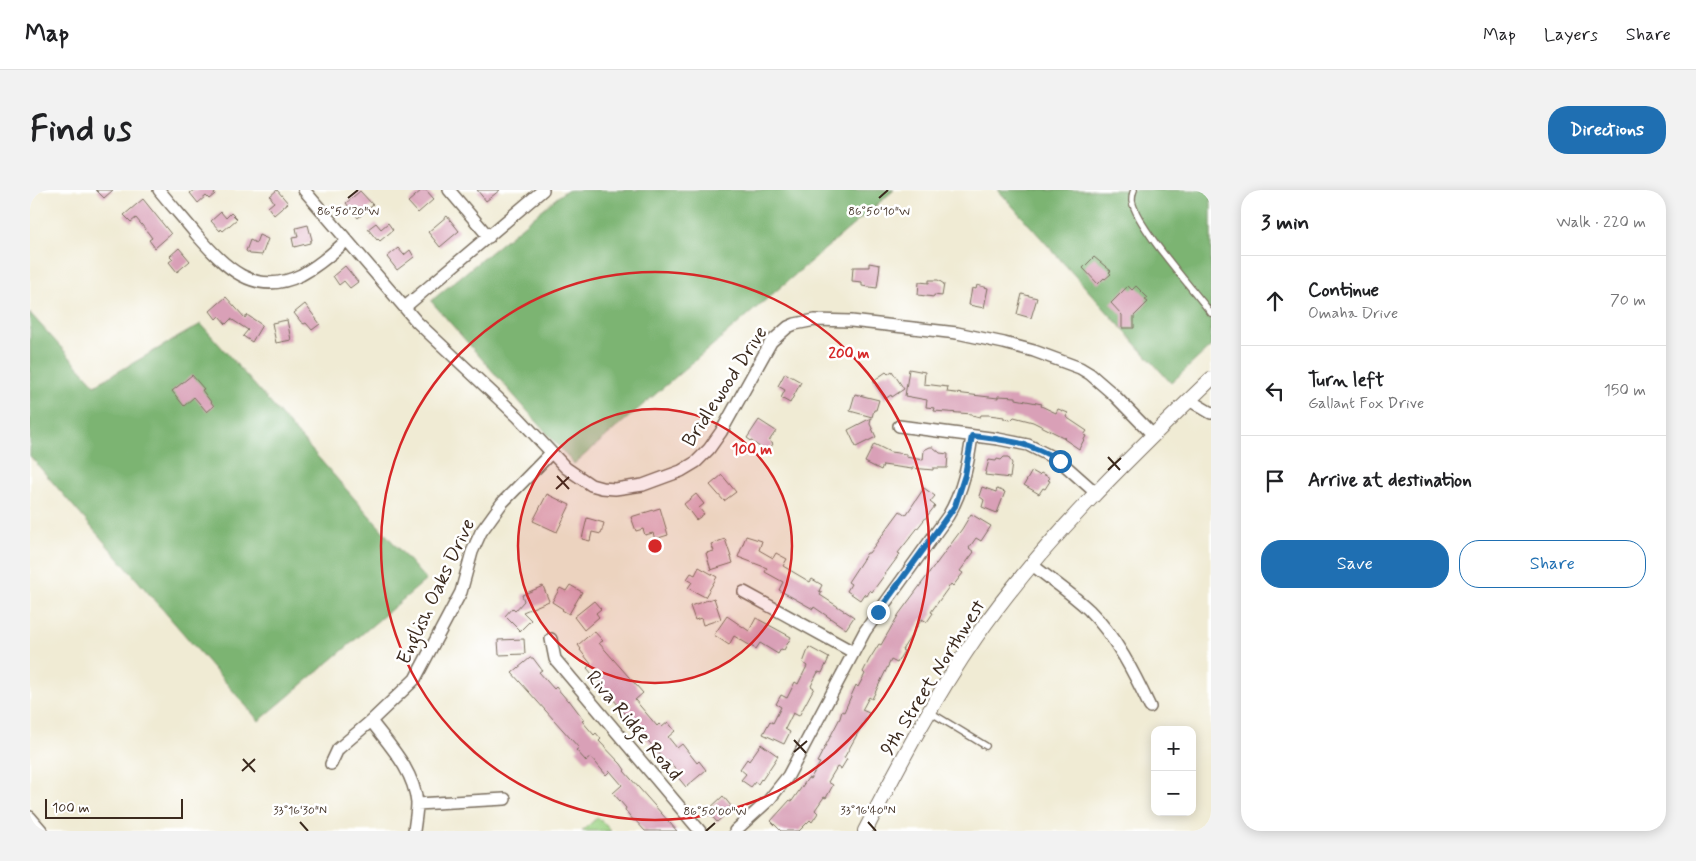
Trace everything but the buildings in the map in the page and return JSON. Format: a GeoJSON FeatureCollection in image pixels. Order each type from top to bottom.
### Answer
{"type":"FeatureCollection","features":[{"type":"Feature","properties":{"kind":"street"},"geometry":{"type":"LineString","coordinates":[[159,190],[214,255],[232,271],[248,279],[261,282],[282,282],[298,276],[321,262],[347,240]]}},
{"type":"Feature","properties":{"kind":"street","name":"Bridlewood Drive"},"geometry":{"type":"LineString","coordinates":[[304,190],[417,322],[518,417],[566,468],[591,484],[602,488],[615,489],[643,485],[681,471],[703,457],[735,408],[763,354],[777,336],[795,324],[815,320],[852,321],[957,334],[1004,343],[1034,352],[1080,368],[1090,374],[1113,394],[1153,435]]}},
{"type":"Feature","properties":{"kind":"street"},"geometry":{"type":"LineString","coordinates":[[449,190],[489,237]]}},
{"type":"Feature","properties":{"kind":"street"},"geometry":{"type":"LineString","coordinates":[[405,307],[543,190]]}},
{"type":"Feature","properties":{"kind":"street","name":"9th Street Northwest"},"geometry":{"type":"LineString","coordinates":[[865,831],[930,712],[976,637],[1031,564],[1096,493],[1211,379]]}},
{"type":"Feature","properties":{"kind":"street"},"geometry":{"type":"LineString","coordinates":[[1189,400],[1211,413]]}},
{"type":"Feature","properties":{"kind":"street"},"geometry":{"type":"LineString","coordinates":[[899,426],[1017,441],[1039,449],[1060,461],[1096,493]]}},
{"type":"Feature","properties":{"kind":"street"},"geometry":{"type":"LineString","coordinates":[[734,831],[769,800],[788,776],[853,652],[878,612],[955,506],[965,475],[972,436]]}},
{"type":"Feature","properties":{"kind":"street","name":"English Oaks Drive"},"geometry":{"type":"LineString","coordinates":[[331,764],[338,749],[415,679],[461,592],[472,552],[481,532],[502,503],[551,453]]}},
{"type":"Feature","properties":{"kind":"street"},"geometry":{"type":"LineString","coordinates":[[1031,564],[1081,603],[1100,622],[1121,651],[1150,707]]}},
{"type":"Feature","properties":{"kind":"street"},"geometry":{"type":"LineString","coordinates":[[744,592],[853,652]]}},
{"type":"Feature","properties":{"kind":"street","name":"Riva Ridge Road"},"geometry":{"type":"LineString","coordinates":[[551,639],[555,658],[700,831]]}},
{"type":"Feature","properties":{"kind":"street"},"geometry":{"type":"LineString","coordinates":[[371,721],[405,766],[417,804],[414,831]]}},
{"type":"Feature","properties":{"kind":"street"},"geometry":{"type":"LineString","coordinates":[[417,804],[505,799]]}},
{"type":"Feature","properties":{"kind":"street"},"geometry":{"type":"LineString","coordinates":[[30,817],[42,831]]}},
{"type":"Feature","properties":{"kind":"lane"},"geometry":{"type":"LineString","coordinates":[[1134,190],[1132,201],[1141,221],[1211,313]]}},
{"type":"Feature","properties":{"kind":"lane"},"geometry":{"type":"LineString","coordinates":[[930,712],[986,746]]}},
{"type":"Feature","properties":{"kind":"green space"},"geometry":{"type":"Polygon","coordinates":[[[894,190],[574,464],[431,301],[565,191],[894,190]]]}},
{"type":"Feature","properties":{"kind":"green space"},"geometry":{"type":"Polygon","coordinates":[[[998,190],[1211,190],[1211,346],[1171,383],[998,190]]]}},
{"type":"Feature","properties":{"kind":"green space"},"geometry":{"type":"Polygon","coordinates":[[[30,313],[95,385],[201,324],[426,580],[259,721],[30,456],[30,313]]]}},
{"type":"Feature","properties":{"kind":"green space"},"geometry":{"type":"Polygon","coordinates":[[[598,817],[611,831],[582,831],[598,817]]]}},
{"type":"Feature","properties":{"kind":"route"},"geometry":{"type":"LineString","coordinates":[[878,612],[955,506],[965,475],[972,436],[1017,441],[1039,449],[1060,461]]}}]}
